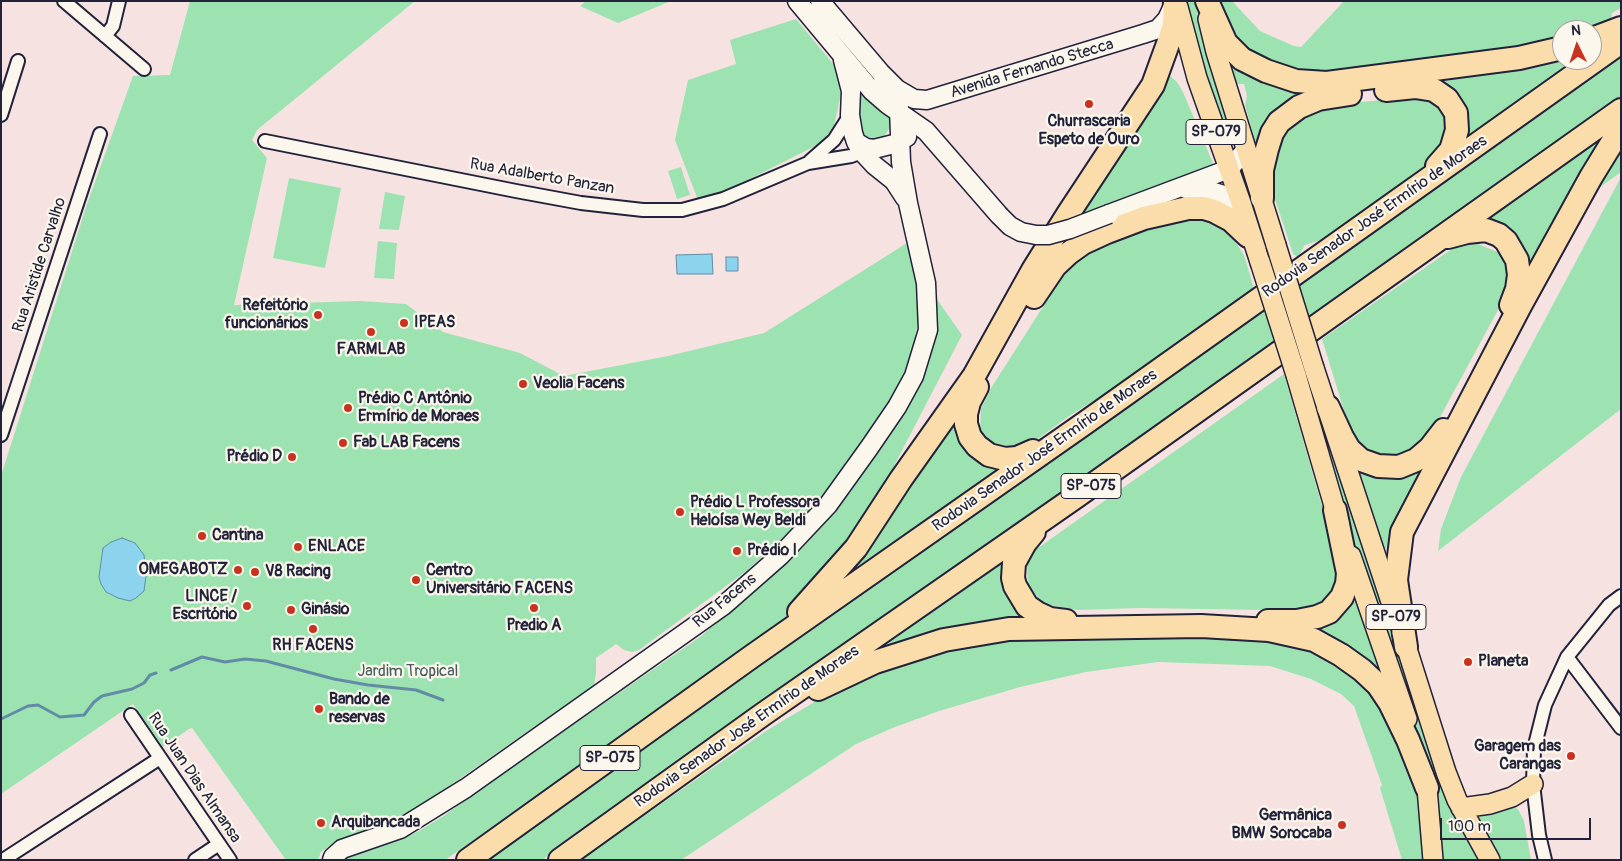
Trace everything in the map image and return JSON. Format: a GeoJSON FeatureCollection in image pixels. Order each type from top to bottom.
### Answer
{"type":"FeatureCollection","features":[{"type":"Feature","properties":{"kind":"highway"},"geometry":{"type":"LineString","coordinates":[[751,657],[802,610],[856,548],[974,376],[1033,270],[1153,85],[1170,41],[1174,24],[1175,1]]}},
{"type":"Feature","properties":{"kind":"highway"},"geometry":{"type":"LineString","coordinates":[[1206,1],[1226,44],[1242,59],[1296,81],[1327,83],[1519,58],[1552,50]]}},
{"type":"Feature","properties":{"kind":"highway"},"geometry":{"type":"LineString","coordinates":[[1602,35],[1621,28]]}},
{"type":"Feature","properties":{"kind":"highway","name":"Rodovia Senador José Ermírio de Moraes"},"geometry":{"type":"LineString","coordinates":[[468,860],[751,657],[1085,423],[1621,42]]}},
{"type":"Feature","properties":{"kind":"highway"},"geometry":{"type":"LineString","coordinates":[[1262,198],[1262,170],[1272,133],[1280,122],[1299,107],[1325,98],[1415,87],[1434,90],[1448,99],[1456,113],[1457,130],[1452,150],[1422,183]]}},
{"type":"Feature","properties":{"kind":"highway","name":"Rodovia Senador José Ermírio de Moraes"},"geometry":{"type":"LineString","coordinates":[[560,860],[762,715],[1077,496],[1621,110]]}},
{"type":"Feature","properties":{"kind":"highway"},"geometry":{"type":"LineString","coordinates":[[1406,647],[1396,580],[1402,532],[1520,306],[1591,177],[1621,128]]}},
{"type":"Feature","properties":{"kind":"highway"},"geometry":{"type":"LineString","coordinates":[[1085,423],[1027,454],[1017,458],[1005,459],[988,455],[976,446],[966,424],[969,402],[980,380],[1055,266],[1083,243],[1107,232],[1144,218],[1188,208],[1196,207],[1214,211],[1238,225],[1248,236]]}},
{"type":"Feature","properties":{"kind":"highway"},"geometry":{"type":"LineString","coordinates":[[1328,407],[1349,450],[1361,460],[1378,466],[1399,467],[1416,460],[1430,448],[1441,434],[1518,289],[1518,275],[1517,260],[1513,250],[1499,234],[1486,230],[1466,232],[1437,239]]}},
{"type":"Feature","properties":{"kind":"highway"},"geometry":{"type":"LineString","coordinates":[[1077,496],[1033,533],[1017,556],[1013,570],[1015,586],[1027,606],[1043,616],[1064,621],[1297,621],[1317,617],[1329,612],[1335,606],[1342,597],[1347,584],[1347,562],[1335,510]]}},
{"type":"Feature","properties":{"kind":"highway"},"geometry":{"type":"LineString","coordinates":[[762,715],[875,662],[944,640],[1009,629],[1201,626],[1269,630],[1314,640],[1341,655],[1373,680],[1390,703],[1408,740],[1427,788]]}},
{"type":"Feature","properties":{"kind":"main road"},"geometry":{"type":"LineString","coordinates":[[797,1],[880,99],[881,142]]}},
{"type":"Feature","properties":{"kind":"main road","name":"Avenida Fernando Stecca"},"geometry":{"type":"LineString","coordinates":[[820,2],[897,89],[907,96],[919,100],[927,100],[1143,34],[1158,28],[1167,19],[1175,1]]}},
{"type":"Feature","properties":{"kind":"main road","name":"SP-079"},"geometry":{"type":"LineString","coordinates":[[1175,1],[1197,78],[1229,169],[1296,375],[1335,510],[1418,751],[1427,788],[1433,860]]}},
{"type":"Feature","properties":{"kind":"main road","name":"SP-079"},"geometry":{"type":"LineString","coordinates":[[1206,1],[1216,52],[1245,148],[1314,368],[1446,772],[1461,808],[1490,860]]}},
{"type":"Feature","properties":{"kind":"main road"},"geometry":{"type":"LineString","coordinates":[[842,56],[852,91],[850,115],[853,134],[881,142],[926,131]]}},
{"type":"Feature","properties":{"kind":"main road","name":"Avenida Fernando Stecca"},"geometry":{"type":"LineString","coordinates":[[881,142],[896,98],[882,74]]}},
{"type":"Feature","properties":{"kind":"main road"},"geometry":{"type":"LineString","coordinates":[[881,142],[915,130],[926,131],[1010,226],[1022,232],[1036,235],[1048,235],[1070,229],[1229,169],[1244,152],[1245,148]]}},
{"type":"Feature","properties":{"kind":"main road","name":"Rua Facens"},"geometry":{"type":"LineString","coordinates":[[332,860],[333,856],[342,849],[400,829],[418,819],[466,788],[650,659],[723,606],[780,556],[828,505],[898,406],[914,376],[928,330],[926,282],[908,203],[901,162],[881,142]]}},
{"type":"Feature","properties":{"kind":"main road","name":"Rua Facens"},"geometry":{"type":"LineString","coordinates":[[881,142],[894,181],[908,203]]}},
{"type":"Feature","properties":{"kind":"main road"},"geometry":{"type":"LineString","coordinates":[[1175,190],[1200,188],[1224,195],[1237,208],[1259,260]]}},
{"type":"Feature","properties":{"kind":"main road"},"geometry":{"type":"LineString","coordinates":[[1461,808],[1490,804],[1512,797],[1532,784]]}},
{"type":"Feature","properties":{"kind":"street"},"geometry":{"type":"LineString","coordinates":[[64,1],[144,69]]}},
{"type":"Feature","properties":{"kind":"street"},"geometry":{"type":"LineString","coordinates":[[105,36],[113,26],[118,1]]}},
{"type":"Feature","properties":{"kind":"street"},"geometry":{"type":"LineString","coordinates":[[1,115],[18,61]]}},
{"type":"Feature","properties":{"kind":"street","name":"Rua Adalberto Panzan"},"geometry":{"type":"LineString","coordinates":[[808,163],[834,140],[850,115]]}},
{"type":"Feature","properties":{"kind":"street","name":"Rua Aristide Carvalho"},"geometry":{"type":"LineString","coordinates":[[1,435],[5,410],[100,134]]}},
{"type":"Feature","properties":{"kind":"street","name":"Rua Adalberto Panzan"},"geometry":{"type":"LineString","coordinates":[[265,140],[516,191],[582,203],[643,210],[682,210],[715,201],[808,163],[881,142]]}},
{"type":"Feature","properties":{"kind":"street"},"geometry":{"type":"LineString","coordinates":[[1545,860],[1539,836],[1532,784],[1534,749],[1544,705],[1567,656],[1609,604],[1621,596]]}},
{"type":"Feature","properties":{"kind":"street"},"geometry":{"type":"LineString","coordinates":[[1567,656],[1621,728]]}},
{"type":"Feature","properties":{"kind":"street","name":"Rua Juan Dias Almansa"},"geometry":{"type":"LineString","coordinates":[[131,715],[230,860]]}},
{"type":"Feature","properties":{"kind":"street"},"geometry":{"type":"LineString","coordinates":[[3,860],[160,758]]}},
{"type":"Feature","properties":{"kind":"street"},"geometry":{"type":"LineString","coordinates":[[194,860],[219,844]]}},
{"type":"Feature","properties":{"kind":"green space","name":"Centro Universitário FACENS"},"geometry":{"type":"Polygon","coordinates":[[[190,1],[415,1],[257,130],[252,140],[267,158],[234,305],[360,301],[406,304],[443,332],[520,353],[564,376],[668,356],[764,333],[907,243],[917,283],[920,312],[914,343],[905,371],[888,403],[855,455],[817,508],[745,572],[639,650],[632,652],[624,650],[616,644],[596,658],[594,685],[412,812],[381,828],[334,843],[321,852],[318,860],[286,860],[192,728],[163,747],[133,704],[1,794],[1,476],[86,207],[133,76],[170,75],[190,1]]]}},
{"type":"Feature","properties":{"kind":"green space"},"geometry":{"type":"Polygon","coordinates":[[[586,1],[671,1],[618,23],[580,6],[586,1]]]}},
{"type":"Feature","properties":{"kind":"green space"},"geometry":{"type":"Polygon","coordinates":[[[1183,1],[1195,1],[1209,54],[1234,133],[1224,138],[1183,1]]]}},
{"type":"Feature","properties":{"kind":"green space"},"geometry":{"type":"Polygon","coordinates":[[[1217,1],[1232,1],[1260,31],[1294,46],[1301,47],[1344,1],[1621,1],[1621,8],[1612,13],[1609,27],[1602,28],[1602,20],[1552,20],[1552,42],[1331,74],[1264,61],[1242,45],[1226,20],[1217,1]]]}},
{"type":"Feature","properties":{"kind":"green space"},"geometry":{"type":"Polygon","coordinates":[[[796,19],[834,65],[839,77],[841,94],[834,126],[821,143],[730,189],[698,200],[675,140],[688,80],[736,64],[730,40],[796,19]]]}},
{"type":"Feature","properties":{"kind":"green space"},"geometry":{"type":"Polygon","coordinates":[[[1621,52],[1621,96],[542,860],[483,860],[1596,70],[1602,70],[1602,65],[1621,52]]]}},
{"type":"Feature","properties":{"kind":"green space"},"geometry":{"type":"Polygon","coordinates":[[[1552,62],[1552,70],[1567,70],[1460,146],[1465,126],[1408,82],[1527,67],[1552,62]]]}},
{"type":"Feature","properties":{"kind":"green space"},"geometry":{"type":"Polygon","coordinates":[[[1233,63],[1318,92],[1259,156],[1245,105],[1247,96],[1244,84],[1235,84],[1229,67],[1233,63]]]}},
{"type":"Feature","properties":{"kind":"green space"},"geometry":{"type":"Polygon","coordinates":[[[1167,73],[1177,82],[1183,92],[1213,163],[1212,167],[1210,170],[1078,215],[1167,73]]]}},
{"type":"Feature","properties":{"kind":"green space"},"geometry":{"type":"Polygon","coordinates":[[[859,92],[893,119],[882,140],[872,142],[866,140],[862,135],[857,120],[859,92]]]}},
{"type":"Feature","properties":{"kind":"green space"},"geometry":{"type":"Polygon","coordinates":[[[1422,97],[1435,104],[1446,114],[1449,134],[1428,163],[1330,237],[1305,245],[1298,257],[1293,254],[1271,187],[1272,164],[1280,142],[1290,125],[1324,105],[1422,97]]]}},
{"type":"Feature","properties":{"kind":"green space"},"geometry":{"type":"Polygon","coordinates":[[[1605,135],[1519,299],[1522,263],[1474,225],[1605,135]]]}},
{"type":"Feature","properties":{"kind":"green space"},"geometry":{"type":"Polygon","coordinates":[[[1621,140],[1621,172],[1585,198],[1621,140]]]}},
{"type":"Feature","properties":{"kind":"green space"},"geometry":{"type":"Polygon","coordinates":[[[681,167],[690,195],[677,199],[668,171],[681,167]]]}},
{"type":"Feature","properties":{"kind":"green space"},"geometry":{"type":"Polygon","coordinates":[[[1621,177],[1621,409],[1438,551],[1441,529],[1461,477],[1621,177]]]}},
{"type":"Feature","properties":{"kind":"green space"},"geometry":{"type":"Polygon","coordinates":[[[289,178],[341,188],[325,268],[273,258],[289,178]]]}},
{"type":"Feature","properties":{"kind":"green space"},"geometry":{"type":"Polygon","coordinates":[[[385,192],[405,196],[399,230],[379,229],[385,192]]]}},
{"type":"Feature","properties":{"kind":"green space"},"geometry":{"type":"Polygon","coordinates":[[[1193,214],[1213,220],[1227,229],[1244,255],[1255,292],[1139,373],[1069,416],[1035,441],[1018,449],[998,448],[986,440],[980,430],[981,409],[991,388],[1071,263],[1110,242],[1193,214]]]}},
{"type":"Feature","properties":{"kind":"green space"},"geometry":{"type":"Polygon","coordinates":[[[378,241],[397,243],[394,279],[374,278],[378,241]]]}},
{"type":"Feature","properties":{"kind":"green space"},"geometry":{"type":"Polygon","coordinates":[[[1459,244],[1478,244],[1500,253],[1511,273],[1511,286],[1432,432],[1419,451],[1389,458],[1374,456],[1358,444],[1351,433],[1322,339],[1459,244]]]}},
{"type":"Feature","properties":{"kind":"green space"},"geometry":{"type":"Polygon","coordinates":[[[934,295],[962,335],[855,541],[808,595],[773,630],[445,860],[344,860],[348,856],[395,842],[419,831],[445,815],[700,637],[775,572],[845,494],[886,440],[919,376],[934,295]]]}},
{"type":"Feature","properties":{"kind":"green space"},"geometry":{"type":"Polygon","coordinates":[[[1284,374],[1339,565],[1341,583],[1328,602],[1306,609],[1269,610],[1140,608],[1078,610],[1044,604],[1028,586],[1027,565],[1035,550],[1284,374]]]}},
{"type":"Feature","properties":{"kind":"green space"},"geometry":{"type":"Polygon","coordinates":[[[1313,381],[1445,791],[1458,825],[1479,860],[1442,860],[1439,811],[1433,783],[1304,387],[1313,381]]]}},
{"type":"Feature","properties":{"kind":"green space"},"geometry":{"type":"Polygon","coordinates":[[[961,410],[1003,467],[837,585],[961,410]]]}},
{"type":"Feature","properties":{"kind":"green space"},"geometry":{"type":"Polygon","coordinates":[[[1446,435],[1381,557],[1354,464],[1379,472],[1446,435]]]}},
{"type":"Feature","properties":{"kind":"green space"},"geometry":{"type":"Polygon","coordinates":[[[1014,555],[1032,618],[851,668],[1014,555]]]}},
{"type":"Feature","properties":{"kind":"green space"},"geometry":{"type":"Polygon","coordinates":[[[1350,579],[1390,691],[1295,625],[1314,621],[1350,579]]]}},
{"type":"Feature","properties":{"kind":"green space"},"geometry":{"type":"Polygon","coordinates":[[[1056,637],[1270,638],[1309,645],[1340,661],[1388,711],[1421,791],[1425,860],[1402,860],[1380,788],[1382,785],[1354,706],[1341,694],[1311,679],[1270,666],[1158,662],[1086,672],[1020,687],[939,711],[895,727],[856,744],[681,860],[580,860],[769,729],[818,700],[892,666],[953,648],[991,642],[1056,637]]]}},
{"type":"Feature","properties":{"kind":"green space"},"geometry":{"type":"Polygon","coordinates":[[[1512,807],[1518,809],[1524,821],[1531,860],[1497,860],[1475,819],[1512,807]]]}},
{"type":"Feature","properties":{"kind":"water"},"geometry":{"type":"Polygon","coordinates":[[[712,254],[713,274],[677,274],[676,255],[712,254]]]}},
{"type":"Feature","properties":{"kind":"water"},"geometry":{"type":"Polygon","coordinates":[[[726,257],[738,257],[738,271],[726,271],[726,257]]]}},
{"type":"Feature","properties":{"kind":"water"},"geometry":{"type":"Polygon","coordinates":[[[122,538],[135,543],[144,555],[146,576],[144,591],[130,601],[106,592],[99,577],[103,548],[111,542],[122,538]]]}},
{"type":"Feature","properties":{"kind":"waterway"},"geometry":{"type":"LineString","coordinates":[[171,670],[202,657],[225,662],[245,659],[266,661],[334,679],[416,690],[443,700]]}},
{"type":"Feature","properties":{"kind":"waterway"},"geometry":{"type":"LineString","coordinates":[[1,719],[28,706],[38,705],[60,717],[84,715],[94,702],[102,696],[132,689],[144,683],[150,675],[156,673]]}},
{"type":"Feature","properties":{"kind":"place","name":"Churrascaria Espeto de Ouro"},"geometry":{"type":"Point","coordinates":[1089,104]}},
{"type":"Feature","properties":{"kind":"place","name":"Refeitório funcionários"},"geometry":{"type":"Point","coordinates":[318,315]}},
{"type":"Feature","properties":{"kind":"place","name":"IPEAS"},"geometry":{"type":"Point","coordinates":[404,323]}},
{"type":"Feature","properties":{"kind":"place","name":"FARMLAB"},"geometry":{"type":"Point","coordinates":[371,332]}},
{"type":"Feature","properties":{"kind":"place","name":"Veolia Facens"},"geometry":{"type":"Point","coordinates":[523,384]}},
{"type":"Feature","properties":{"kind":"place","name":"Prédio C Antônio Ermírio de Moraes"},"geometry":{"type":"Point","coordinates":[348,408]}},
{"type":"Feature","properties":{"kind":"place","name":"Fab LAB Facens"},"geometry":{"type":"Point","coordinates":[343,443]}},
{"type":"Feature","properties":{"kind":"place","name":"Prédio D"},"geometry":{"type":"Point","coordinates":[292,457]}},
{"type":"Feature","properties":{"kind":"place","name":"Prédio L Professora Heloísa Wey Beldi"},"geometry":{"type":"Point","coordinates":[680,512]}},
{"type":"Feature","properties":{"kind":"place","name":"Cantina"},"geometry":{"type":"Point","coordinates":[202,536]}},
{"type":"Feature","properties":{"kind":"place","name":"ENLACE"},"geometry":{"type":"Point","coordinates":[298,547]}},
{"type":"Feature","properties":{"kind":"place","name":"Prédio I"},"geometry":{"type":"Point","coordinates":[737,551]}},
{"type":"Feature","properties":{"kind":"place","name":"OMEGABOTZ"},"geometry":{"type":"Point","coordinates":[238,570]}},
{"type":"Feature","properties":{"kind":"place","name":"V8 Racing"},"geometry":{"type":"Point","coordinates":[255,572]}},
{"type":"Feature","properties":{"kind":"place","name":"Centro Universitário FACENS"},"geometry":{"type":"Point","coordinates":[416,580]}},
{"type":"Feature","properties":{"kind":"place","name":"LINCE / Escritório"},"geometry":{"type":"Point","coordinates":[247,606]}},
{"type":"Feature","properties":{"kind":"place","name":"Predio A"},"geometry":{"type":"Point","coordinates":[534,608]}},
{"type":"Feature","properties":{"kind":"place","name":"Ginásio"},"geometry":{"type":"Point","coordinates":[291,610]}},
{"type":"Feature","properties":{"kind":"place","name":"RH FACENS"},"geometry":{"type":"Point","coordinates":[313,629]}},
{"type":"Feature","properties":{"kind":"place","name":"Planeta"},"geometry":{"type":"Point","coordinates":[1468,662]}},
{"type":"Feature","properties":{"kind":"place","name":"Bando de reservas"},"geometry":{"type":"Point","coordinates":[319,709]}},
{"type":"Feature","properties":{"kind":"place","name":"Garagem das Carangas"},"geometry":{"type":"Point","coordinates":[1571,756]}},
{"type":"Feature","properties":{"kind":"place","name":"Arquibancada"},"geometry":{"type":"Point","coordinates":[321,823]}},
{"type":"Feature","properties":{"kind":"place","name":"Germânica BMW Sorocaba"},"geometry":{"type":"Point","coordinates":[1342,825]}},
{"type":"Feature","properties":{"kind":"park label","name":"Jardim Tropical"},"geometry":{"type":"Point","coordinates":[408,672]}}]}
